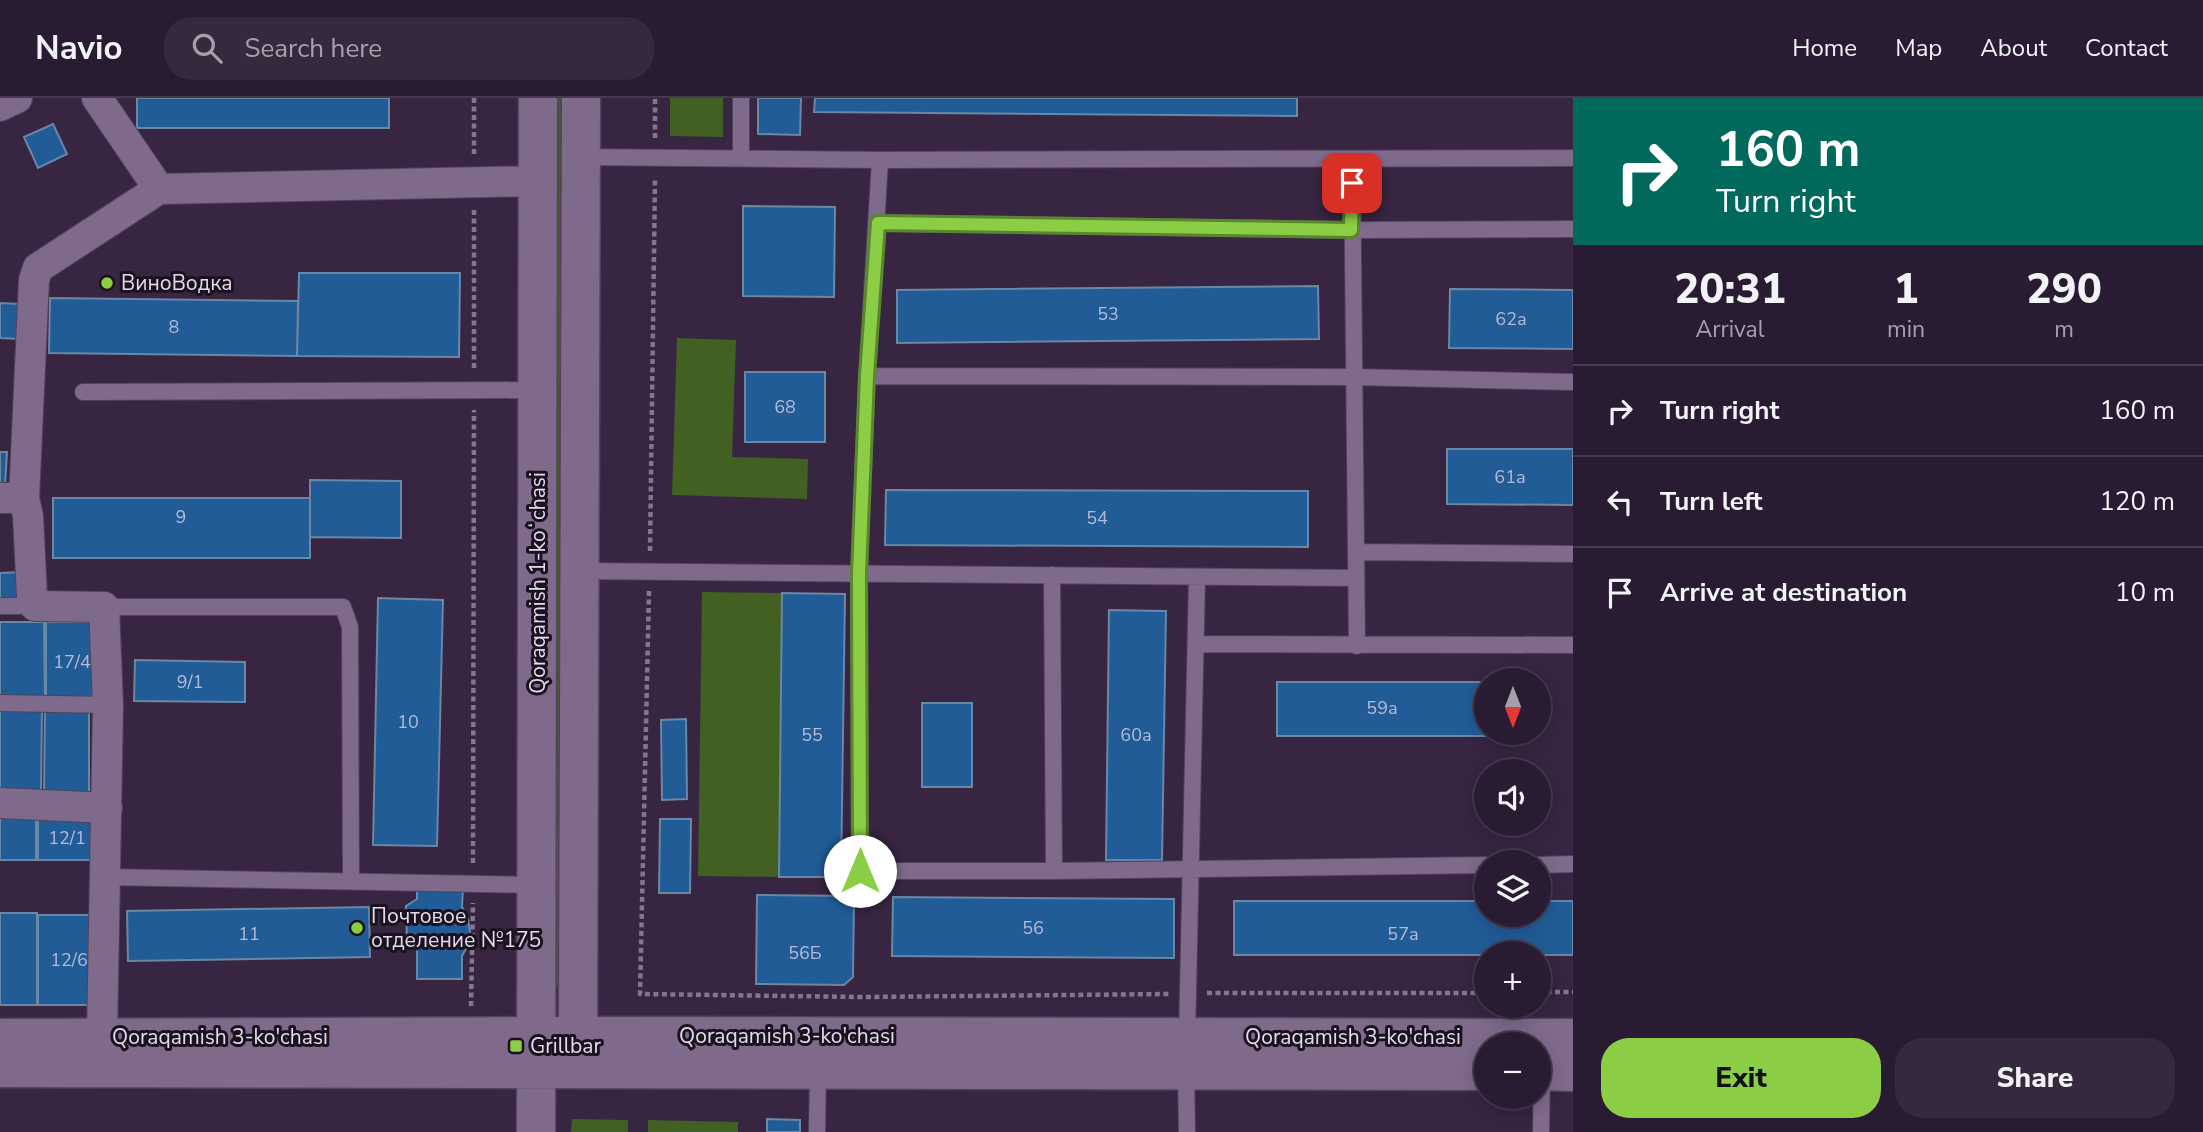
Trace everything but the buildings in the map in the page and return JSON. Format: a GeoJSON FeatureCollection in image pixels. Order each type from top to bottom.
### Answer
{"type":"FeatureCollection","features":[{"type":"Feature","properties":{"kind":"main road","name":"Qoraqamish 1-koʻchasi"},"geometry":{"type":"LineString","coordinates":[[536,1132],[538,98]]}},
{"type":"Feature","properties":{"kind":"main road","name":"Qoraqamish 1-koʻchasi"},"geometry":{"type":"LineString","coordinates":[[578,1035],[581,98]]}},
{"type":"Feature","properties":{"kind":"main road","name":"Qoraqamish 3-ko'chasi"},"geometry":{"type":"LineString","coordinates":[[0,1068],[537,1052],[578,1035],[1187,1053],[1474,1070]]}},
{"type":"Feature","properties":{"kind":"main road","name":"Qoraqamish 3-ko'chasi"},"geometry":{"type":"LineString","coordinates":[[0,1038],[102,1037],[537,1052],[818,1069],[1573,1038]]}},
{"type":"Feature","properties":{"kind":"street"},"geometry":{"type":"LineString","coordinates":[[0,106],[17,98]]}},
{"type":"Feature","properties":{"kind":"street"},"geometry":{"type":"LineString","coordinates":[[97,98],[159,189]]}},
{"type":"Feature","properties":{"kind":"street"},"geometry":{"type":"LineString","coordinates":[[102,1037],[108,705],[104,607],[35,606],[12,498],[34,280],[38,268],[159,189],[538,181]]}},
{"type":"Feature","properties":{"kind":"street"},"geometry":{"type":"LineString","coordinates":[[0,803],[107,808]]}},
{"type":"Feature","properties":{"kind":"lane"},"geometry":{"type":"LineString","coordinates":[[741,98],[741,158]]}},
{"type":"Feature","properties":{"kind":"lane"},"geometry":{"type":"LineString","coordinates":[[581,157],[880,160],[1573,158]]}},
{"type":"Feature","properties":{"kind":"lane"},"geometry":{"type":"LineString","coordinates":[[1352,159],[1357,646]]}},
{"type":"Feature","properties":{"kind":"lane"},"geometry":{"type":"LineString","coordinates":[[880,160],[859,574],[860,871],[1474,865]]}},
{"type":"Feature","properties":{"kind":"lane"},"geometry":{"type":"LineString","coordinates":[[878,223],[1351,230],[1573,229]]}},
{"type":"Feature","properties":{"kind":"lane"},"geometry":{"type":"LineString","coordinates":[[867,376],[1353,377],[1573,382]]}},
{"type":"Feature","properties":{"kind":"lane"},"geometry":{"type":"LineString","coordinates":[[83,392],[538,390]]}},
{"type":"Feature","properties":{"kind":"lane"},"geometry":{"type":"LineString","coordinates":[[1356,552],[1573,554]]}},
{"type":"Feature","properties":{"kind":"lane"},"geometry":{"type":"LineString","coordinates":[[579,571],[1356,579]]}},
{"type":"Feature","properties":{"kind":"lane"},"geometry":{"type":"LineString","coordinates":[[1052,575],[1054,871]]}},
{"type":"Feature","properties":{"kind":"lane"},"geometry":{"type":"LineString","coordinates":[[1187,1132],[1198,578]]}},
{"type":"Feature","properties":{"kind":"lane"},"geometry":{"type":"LineString","coordinates":[[0,606],[35,606]]}},
{"type":"Feature","properties":{"kind":"lane"},"geometry":{"type":"LineString","coordinates":[[104,607],[343,607],[350,627],[351,880]]}},
{"type":"Feature","properties":{"kind":"lane"},"geometry":{"type":"LineString","coordinates":[[1196,644],[1573,645]]}},
{"type":"Feature","properties":{"kind":"lane"},"geometry":{"type":"LineString","coordinates":[[0,703],[108,705]]}},
{"type":"Feature","properties":{"kind":"lane"},"geometry":{"type":"LineString","coordinates":[[1551,865],[1573,864]]}},
{"type":"Feature","properties":{"kind":"lane"},"geometry":{"type":"LineString","coordinates":[[105,877],[537,885]]}},
{"type":"Feature","properties":{"kind":"lane"},"geometry":{"type":"LineString","coordinates":[[817,1132],[818,1069]]}},
{"type":"Feature","properties":{"kind":"lane"},"geometry":{"type":"LineString","coordinates":[[1541,1132],[1545,1109]]}},
{"type":"Feature","properties":{"kind":"path"},"geometry":{"type":"LineString","coordinates":[[471,1011],[474,98]]}},
{"type":"Feature","properties":{"kind":"path"},"geometry":{"type":"LineString","coordinates":[[655,98],[640,994],[862,997],[1474,993]]}},
{"type":"Feature","properties":{"kind":"path"},"geometry":{"type":"LineString","coordinates":[[1551,992],[1573,992]]}},
{"type":"Feature","properties":{"kind":"green space"},"geometry":{"type":"Polygon","coordinates":[[[552,98],[564,98],[563,986],[550,986],[552,98]]]}},
{"type":"Feature","properties":{"kind":"green space"},"geometry":{"type":"Polygon","coordinates":[[[670,98],[723,98],[723,137],[670,136],[670,98]]]}},
{"type":"Feature","properties":{"kind":"green space"},"geometry":{"type":"Polygon","coordinates":[[[677,338],[736,340],[732,457],[808,459],[807,499],[672,495],[677,338]]]}},
{"type":"Feature","properties":{"kind":"green space"},"geometry":{"type":"Polygon","coordinates":[[[702,592],[782,593],[779,877],[698,876],[702,592]]]}},
{"type":"Feature","properties":{"kind":"green space"},"geometry":{"type":"Polygon","coordinates":[[[572,1119],[628,1120],[628,1132],[571,1132],[572,1119]]]}},
{"type":"Feature","properties":{"kind":"green space"},"geometry":{"type":"Polygon","coordinates":[[[648,1120],[738,1122],[738,1132],[648,1132],[648,1120]]]}},
{"type":"Feature","properties":{"kind":"place","name":"ВиноВодка"},"geometry":{"type":"Point","coordinates":[107,283]}},
{"type":"Feature","properties":{"kind":"place","name":"Почтовое отделение №175"},"geometry":{"type":"Point","coordinates":[357,928]}},
{"type":"Feature","properties":{"kind":"place","name":"Grillbar"},"geometry":{"type":"Point","coordinates":[516,1046]}},
{"type":"Feature","properties":{"kind":"route"},"geometry":{"type":"LineString","coordinates":[[860,871],[859,574],[867,376],[878,223],[1351,230],[1352,183]]}}]}
